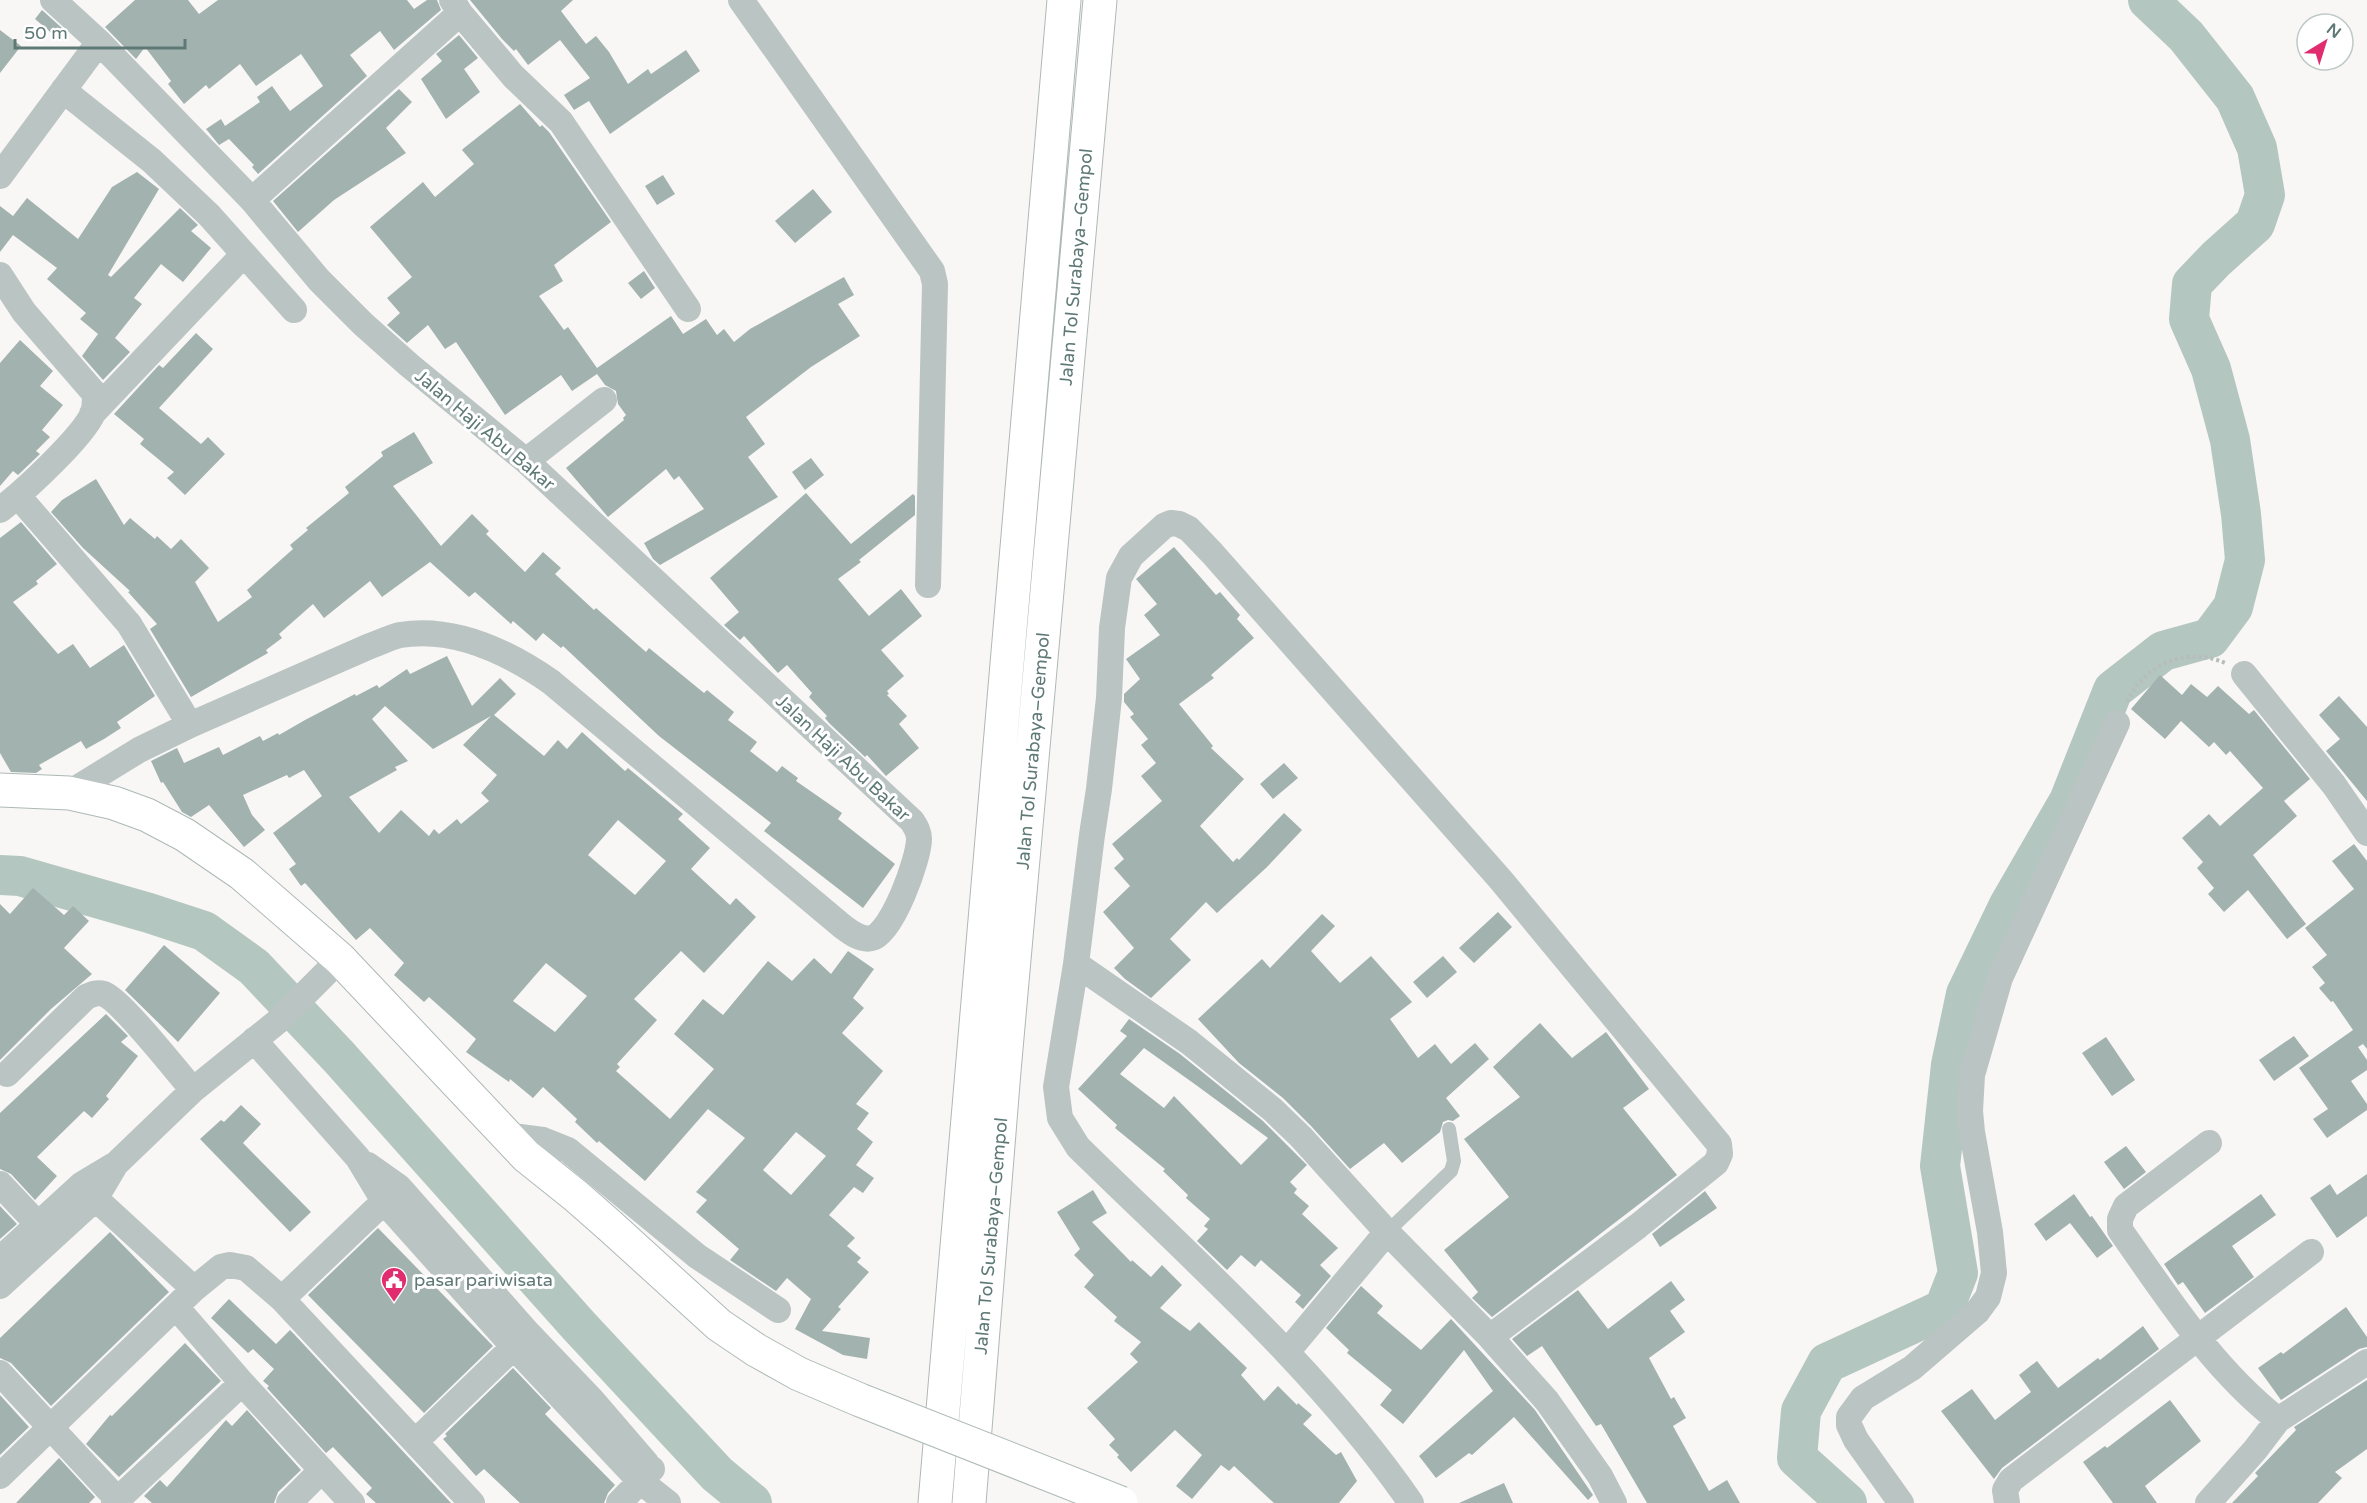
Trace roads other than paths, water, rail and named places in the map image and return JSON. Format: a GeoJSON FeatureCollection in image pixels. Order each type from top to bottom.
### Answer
{"type":"FeatureCollection","features":[{"type":"Feature","properties":{"kind":"main road","name":"Jalan Tol Surabaya–Gempol"},"geometry":{"type":"LineString","coordinates":[[935,1503],[1064,0]]}},
{"type":"Feature","properties":{"kind":"main road","name":"Jalan Tol Surabaya–Gempol"},"geometry":{"type":"LineString","coordinates":[[969,1503],[1004,1071],[1100,0]]}},
{"type":"Feature","properties":{"kind":"main road"},"geometry":{"type":"LineString","coordinates":[[0,790],[69,794],[114,803],[147,815],[185,835],[242,874],[515,1146],[576,1196],[603,1231],[693,1328],[746,1367],[853,1421],[1059,1503]]}},
{"type":"Feature","properties":{"kind":"main road"},"geometry":{"type":"LineString","coordinates":[[603,1231],[719,1325],[756,1350],[799,1374],[1121,1503]]}},
{"type":"Feature","properties":{"kind":"street","name":"Jalan Haji Abu Bakar"},"geometry":{"type":"LineString","coordinates":[[53,0],[81,67],[252,200],[319,280],[363,324],[526,461],[912,821],[919,837],[916,858],[901,899],[878,936],[864,938],[842,926],[551,682],[525,664],[470,641],[446,635],[399,636],[190,725],[139,750],[69,794]]}},
{"type":"Feature","properties":{"kind":"street"},"geometry":{"type":"LineString","coordinates":[[741,0],[932,271],[935,284],[928,585]]}},
{"type":"Feature","properties":{"kind":"street"},"geometry":{"type":"LineString","coordinates":[[252,200],[456,6],[507,69],[561,122],[688,309]]}},
{"type":"Feature","properties":{"kind":"street"},"geometry":{"type":"LineString","coordinates":[[0,176],[81,67],[152,161],[209,216],[294,310]]}},
{"type":"Feature","properties":{"kind":"street"},"geometry":{"type":"LineString","coordinates":[[190,725],[129,624],[9,503],[68,446],[92,414],[244,254]]}},
{"type":"Feature","properties":{"kind":"street"},"geometry":{"type":"LineString","coordinates":[[0,275],[24,312],[95,394],[92,414]]}},
{"type":"Feature","properties":{"kind":"street"},"geometry":{"type":"LineString","coordinates":[[526,461],[604,400]]}},
{"type":"Feature","properties":{"kind":"street"},"geometry":{"type":"LineString","coordinates":[[1411,1503],[1367,1445],[1287,1352],[1078,1147],[1060,1118],[1056,1087],[1076,964],[1109,698],[1112,628],[1119,578],[1127,560],[1164,526],[1179,524],[1189,529],[1212,553],[1500,879],[1719,1144],[1719,1157],[1709,1169],[1638,1226],[1490,1337]]}},
{"type":"Feature","properties":{"kind":"street"},"geometry":{"type":"LineString","coordinates":[[2244,674],[2334,786],[2367,833]]}},
{"type":"Feature","properties":{"kind":"street"},"geometry":{"type":"LineString","coordinates":[[1901,1503],[1856,1440],[1849,1425],[1849,1417],[1863,1398],[1912,1368],[1977,1312],[1988,1297],[1994,1273],[1990,1232],[1970,1111],[1972,1075],[2000,978],[2117,723]]}},
{"type":"Feature","properties":{"kind":"street"},"geometry":{"type":"LineString","coordinates":[[1076,964],[1189,1042],[1273,1110],[1301,1137],[1382,1237],[1490,1337],[1547,1401],[1600,1476],[1614,1503]]}},
{"type":"Feature","properties":{"kind":"street"},"geometry":{"type":"LineString","coordinates":[[0,1259],[45,1230],[88,1192],[193,1090],[284,1016],[333,967]]}},
{"type":"Feature","properties":{"kind":"street"},"geometry":{"type":"LineString","coordinates":[[7,1074],[86,997],[99,993],[115,1003],[193,1090]]}},
{"type":"Feature","properties":{"kind":"street"},"geometry":{"type":"LineString","coordinates":[[254,1040],[521,1339],[646,1475],[668,1503]]}},
{"type":"Feature","properties":{"kind":"street"},"geometry":{"type":"LineString","coordinates":[[515,1146],[543,1140],[568,1150],[697,1256],[778,1310]]}},
{"type":"Feature","properties":{"kind":"street"},"geometry":{"type":"LineString","coordinates":[[2209,1143],[2127,1206],[2119,1224],[2120,1230],[2197,1340],[2235,1382],[2278,1420]]}},
{"type":"Feature","properties":{"kind":"street"},"geometry":{"type":"LineString","coordinates":[[0,1184],[45,1230]]}},
{"type":"Feature","properties":{"kind":"street"},"geometry":{"type":"LineString","coordinates":[[88,1192],[185,1298],[242,1383],[352,1503]]}},
{"type":"Feature","properties":{"kind":"street"},"geometry":{"type":"LineString","coordinates":[[282,1299],[391,1194]]}},
{"type":"Feature","properties":{"kind":"street"},"geometry":{"type":"LineString","coordinates":[[0,1286],[45,1230]]}},
{"type":"Feature","properties":{"kind":"street"},"geometry":{"type":"LineString","coordinates":[[1287,1352],[1382,1237]]}},
{"type":"Feature","properties":{"kind":"street"},"geometry":{"type":"LineString","coordinates":[[2007,1503],[2006,1490],[2011,1480],[2311,1252]]}},
{"type":"Feature","properties":{"kind":"street"},"geometry":{"type":"LineString","coordinates":[[0,1476],[185,1298],[220,1267],[238,1265],[246,1268],[282,1299],[472,1503]]}},
{"type":"Feature","properties":{"kind":"street"},"geometry":{"type":"LineString","coordinates":[[416,1441],[521,1339]]}},
{"type":"Feature","properties":{"kind":"street"},"geometry":{"type":"LineString","coordinates":[[2208,1503],[2278,1420],[2367,1362]]}},
{"type":"Feature","properties":{"kind":"street"},"geometry":{"type":"LineString","coordinates":[[0,1373],[52,1427],[116,1501],[242,1383]]}},
{"type":"Feature","properties":{"kind":"street"},"geometry":{"type":"LineString","coordinates":[[289,1503],[322,1470]]}},
{"type":"Feature","properties":{"kind":"street"},"geometry":{"type":"LineString","coordinates":[[619,1503],[646,1475]]}},
{"type":"Feature","properties":{"kind":"lane"},"geometry":{"type":"LineString","coordinates":[[1382,1237],[1450,1170],[1454,1161],[1449,1129]]}},
{"type":"Feature","properties":{"kind":"waterway"},"geometry":{"type":"LineString","coordinates":[[1847,1503],[1797,1458],[1801,1411],[1827,1363],[1944,1309],[1958,1273],[1940,1166],[1951,1065],[1966,994],[2009,905],[2069,801],[2113,690],[2163,651],[2210,638],[2233,607],[2245,560],[2230,440],[2211,369],[2189,319],[2192,284],[2255,224],[2265,195],[2257,148],[2235,98],[2186,36],[2148,0]]}},
{"type":"Feature","properties":{"kind":"waterway"},"geometry":{"type":"LineString","coordinates":[[0,875],[20,876],[204,931],[254,967],[339,1057],[579,1326],[717,1474],[752,1503]]}},
{"type":"Feature","properties":{"kind":"place","name":"pasar pariwisata"},"geometry":{"type":"Point","coordinates":[394,1303]}}]}
